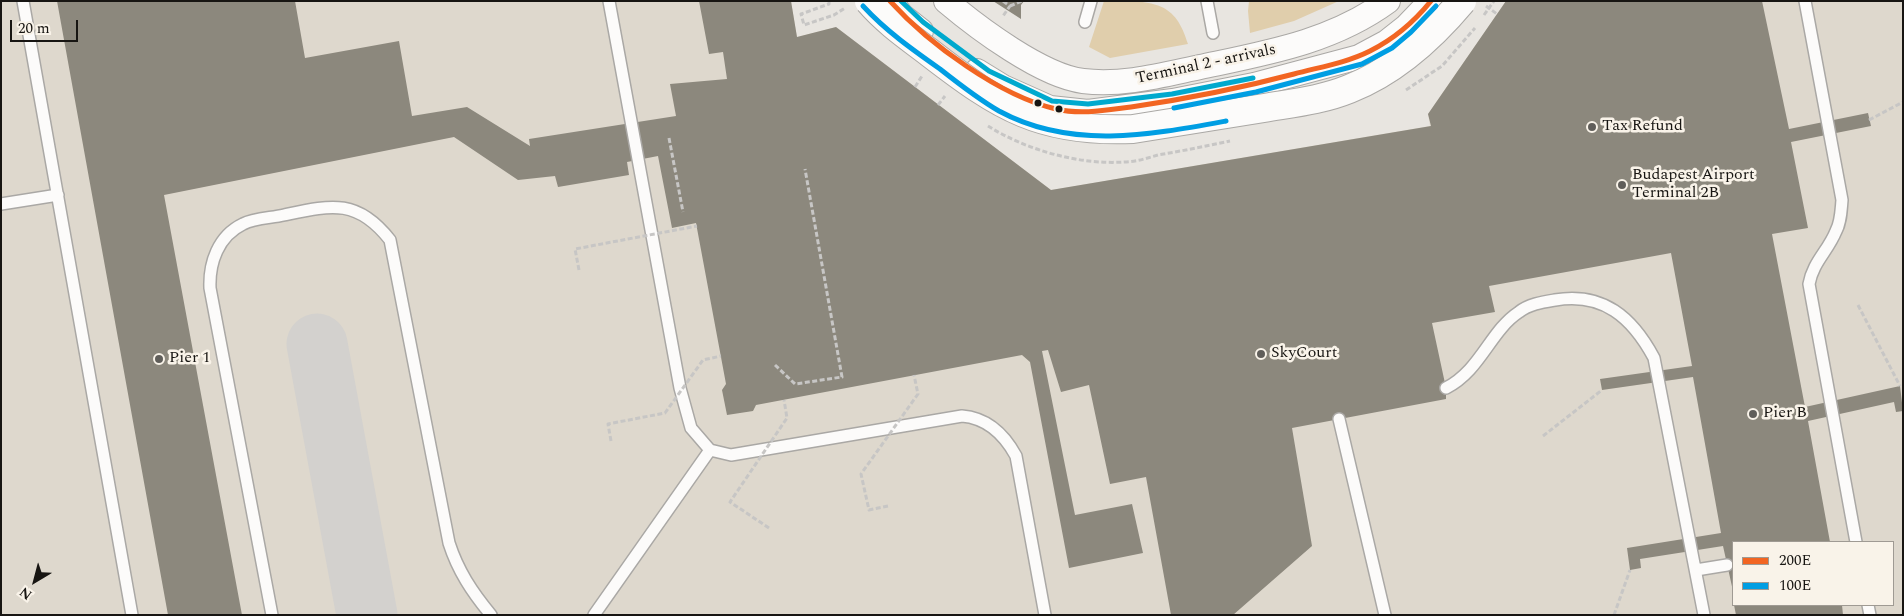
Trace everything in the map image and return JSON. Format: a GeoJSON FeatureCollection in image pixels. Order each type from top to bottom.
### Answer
{"type":"FeatureCollection","features":[{"type":"Feature","properties":{"kind":"street"},"geometry":{"type":"LineString","coordinates":[[869,1],[891,23],[977,88],[999,102],[1047,122],[1072,128],[1106,130],[1133,129],[1312,100],[1350,89],[1379,75],[1408,55],[1429,38],[1462,1]]}},
{"type":"Feature","properties":{"kind":"street","name":"Terminal 2 - arrivals"},"geometry":{"type":"LineString","coordinates":[[890,1],[918,28],[985,77],[1050,108],[1088,112],[1173,101],[1254,85],[1359,56],[1387,42],[1406,27],[1431,1]]}},
{"type":"Feature","properties":{"kind":"street","name":"Terminal 2 - arrivals"},"geometry":{"type":"LineString","coordinates":[[946,1],[1039,65],[1076,79],[1100,81],[1134,81],[1292,47],[1344,28],[1388,1]]}},
{"type":"Feature","properties":{"kind":"lane"},"geometry":{"type":"LineString","coordinates":[[23,1],[132,615]]}},
{"type":"Feature","properties":{"kind":"lane"},"geometry":{"type":"LineString","coordinates":[[609,1],[680,388],[691,428],[710,450],[731,455],[962,416],[984,420],[1003,437],[1016,456],[1045,615]]}},
{"type":"Feature","properties":{"kind":"lane"},"geometry":{"type":"LineString","coordinates":[[1085,22],[1091,1]]}},
{"type":"Feature","properties":{"kind":"lane"},"geometry":{"type":"LineString","coordinates":[[1206,1],[1213,33]]}},
{"type":"Feature","properties":{"kind":"lane"},"geometry":{"type":"LineString","coordinates":[[1805,1],[1842,200],[1836,232],[1811,269],[1809,284],[1852,541]]}},
{"type":"Feature","properties":{"kind":"lane"},"geometry":{"type":"LineString","coordinates":[[1,204],[58,195]]}},
{"type":"Feature","properties":{"kind":"lane"},"geometry":{"type":"LineString","coordinates":[[272,615],[210,288],[212,260],[232,231],[244,223],[328,206],[348,209],[366,216],[390,240],[449,543],[456,566],[468,587],[491,615]]}},
{"type":"Feature","properties":{"kind":"lane"},"geometry":{"type":"LineString","coordinates":[[1446,388],[1458,382],[1469,372],[1518,312],[1530,306],[1571,297],[1590,299],[1622,316],[1646,342],[1654,358],[1704,615]]}},
{"type":"Feature","properties":{"kind":"lane"},"geometry":{"type":"LineString","coordinates":[[1339,419],[1384,615]]}},
{"type":"Feature","properties":{"kind":"lane"},"geometry":{"type":"LineString","coordinates":[[594,615],[710,450]]}},
{"type":"Feature","properties":{"kind":"lane"},"geometry":{"type":"LineString","coordinates":[[1696,570],[1727,565]]}},
{"type":"Feature","properties":{"kind":"path"},"geometry":{"type":"LineString","coordinates":[[829,1],[829,4],[801,14],[804,25],[834,15]]}},
{"type":"Feature","properties":{"kind":"path"},"geometry":{"type":"LineString","coordinates":[[1003,1],[1010,6]]}},
{"type":"Feature","properties":{"kind":"path"},"geometry":{"type":"LineString","coordinates":[[1003,15],[1010,6],[1022,1]]}},
{"type":"Feature","properties":{"kind":"path"},"geometry":{"type":"LineString","coordinates":[[1480,1],[1497,14]]}},
{"type":"Feature","properties":{"kind":"path"},"geometry":{"type":"LineString","coordinates":[[1870,120],[1903,102]]}},
{"type":"Feature","properties":{"kind":"path"},"geometry":{"type":"LineString","coordinates":[[669,138],[683,212]]}},
{"type":"Feature","properties":{"kind":"path"},"geometry":{"type":"LineString","coordinates":[[775,365],[795,384],[842,377],[805,169]]}},
{"type":"Feature","properties":{"kind":"path"},"geometry":{"type":"LineString","coordinates":[[579,270],[575,249],[697,226]]}},
{"type":"Feature","properties":{"kind":"path"},"geometry":{"type":"LineString","coordinates":[[1858,304],[1900,386]]}},
{"type":"Feature","properties":{"kind":"path"},"geometry":{"type":"LineString","coordinates":[[611,442],[608,424],[665,413],[703,360],[721,356]]}},
{"type":"Feature","properties":{"kind":"path"},"geometry":{"type":"LineString","coordinates":[[888,506],[869,510],[862,474],[918,394],[914,375]]}},
{"type":"Feature","properties":{"kind":"path"},"geometry":{"type":"LineString","coordinates":[[1543,436],[1602,390]]}},
{"type":"Feature","properties":{"kind":"path"},"geometry":{"type":"LineString","coordinates":[[769,528],[730,502],[787,418],[784,400]]}},
{"type":"Feature","properties":{"kind":"path"},"geometry":{"type":"LineString","coordinates":[[1614,615],[1630,570]]}},
{"type":"Feature","properties":{"kind":"shaded area"},"geometry":{"type":"Polygon","coordinates":[[[1,1],[791,1],[797,37],[836,27],[1051,190],[1430,126],[1428,114],[1506,1],[1903,1],[1903,615],[1,615],[1,1]]]}},
{"type":"Feature","properties":{"kind":"shaded area"},"geometry":{"type":"Polygon","coordinates":[[[1104,1],[1149,3],[1160,6],[1169,11],[1176,19],[1183,30],[1188,44],[1110,58],[1089,47],[1104,1]]]}},
{"type":"Feature","properties":{"kind":"shaded area"},"geometry":{"type":"Polygon","coordinates":[[[1249,1],[1339,1],[1294,21],[1250,33],[1249,1]]]}},
{"type":"Feature","properties":{"kind":"building"},"geometry":{"type":"Polygon","coordinates":[[[57,1],[295,1],[305,58],[399,41],[412,116],[467,107],[530,146],[529,139],[676,116],[670,84],[727,79],[723,52],[709,54],[699,1],[791,1],[797,37],[836,27],[1051,190],[1431,126],[1428,114],[1506,1],[1762,1],[1789,129],[1868,113],[1871,126],[1791,142],[1808,228],[1772,234],[1805,407],[1900,386],[1903,411],[1896,412],[1894,402],[1808,421],[1830,541],[1732,541],[1732,586],[1723,546],[1640,559],[1641,568],[1630,570],[1627,548],[1721,533],[1693,377],[1602,390],[1600,379],[1692,366],[1671,253],[1489,286],[1495,312],[1432,323],[1446,388],[1446,399],[1292,428],[1312,546],[1233,615],[1171,615],[1146,477],[1110,484],[1089,385],[1061,392],[1048,350],[1042,351],[1075,515],[1132,504],[1143,553],[1069,568],[1030,362],[1022,355],[756,405],[753,411],[727,415],[722,390],[726,384],[696,223],[672,228],[658,156],[627,162],[629,175],[558,187],[555,176],[518,180],[454,137],[164,195],[242,615],[168,615],[57,1]]]}},
{"type":"Feature","properties":{"kind":"building"},"geometry":{"type":"Polygon","coordinates":[[[993,1],[1024,1],[1021,5],[1021,19],[993,1]]]}},
{"type":"Feature","properties":{"kind":"building"},"geometry":{"type":"Polygon","coordinates":[[[1734,606],[1842,606],[1843,615],[1736,615],[1734,606]]]}},
{"type":"Feature","properties":{"kind":"taxiway"},"geometry":{"type":"LineString","coordinates":[[317,344],[367,615]]}},
{"type":"Feature","properties":{"kind":"transit line","name":"200E"},"geometry":{"type":"LineString","coordinates":[[890,1],[945,51],[989,80],[1012,93],[1034,102],[1065,111],[1084,112],[1103,111],[1193,97],[1342,62],[1370,51],[1387,41],[1411,23],[1431,1]]}},
{"type":"Feature","properties":{"kind":"transit line"},"geometry":{"type":"LineString","coordinates":[[901,1],[923,22],[989,71],[1052,101],[1088,104],[1172,94],[1253,78]]}},
{"type":"Feature","properties":{"kind":"transit line","name":"100E"},"geometry":{"type":"LineString","coordinates":[[863,6],[900,40],[969,91],[999,111],[1026,123],[1054,131],[1082,135],[1111,136],[1169,131],[1226,121]]}},
{"type":"Feature","properties":{"kind":"transit line","name":"100E"},"geometry":{"type":"LineString","coordinates":[[1174,108],[1256,92],[1362,64],[1392,48],[1411,32],[1436,6]]}},
{"type":"Feature","properties":{"kind":"place","name":"Tax Refund"},"geometry":{"type":"Point","coordinates":[1592,127]}},
{"type":"Feature","properties":{"kind":"place","name":"Budapest Airport Terminal 2B"},"geometry":{"type":"Point","coordinates":[1622,185]}},
{"type":"Feature","properties":{"kind":"place","name":"SkyCourt"},"geometry":{"type":"Point","coordinates":[1261,354]}},
{"type":"Feature","properties":{"kind":"place","name":"Pier 1"},"geometry":{"type":"Point","coordinates":[159,359]}},
{"type":"Feature","properties":{"kind":"place","name":"Pier B"},"geometry":{"type":"Point","coordinates":[1753,414]}}]}
